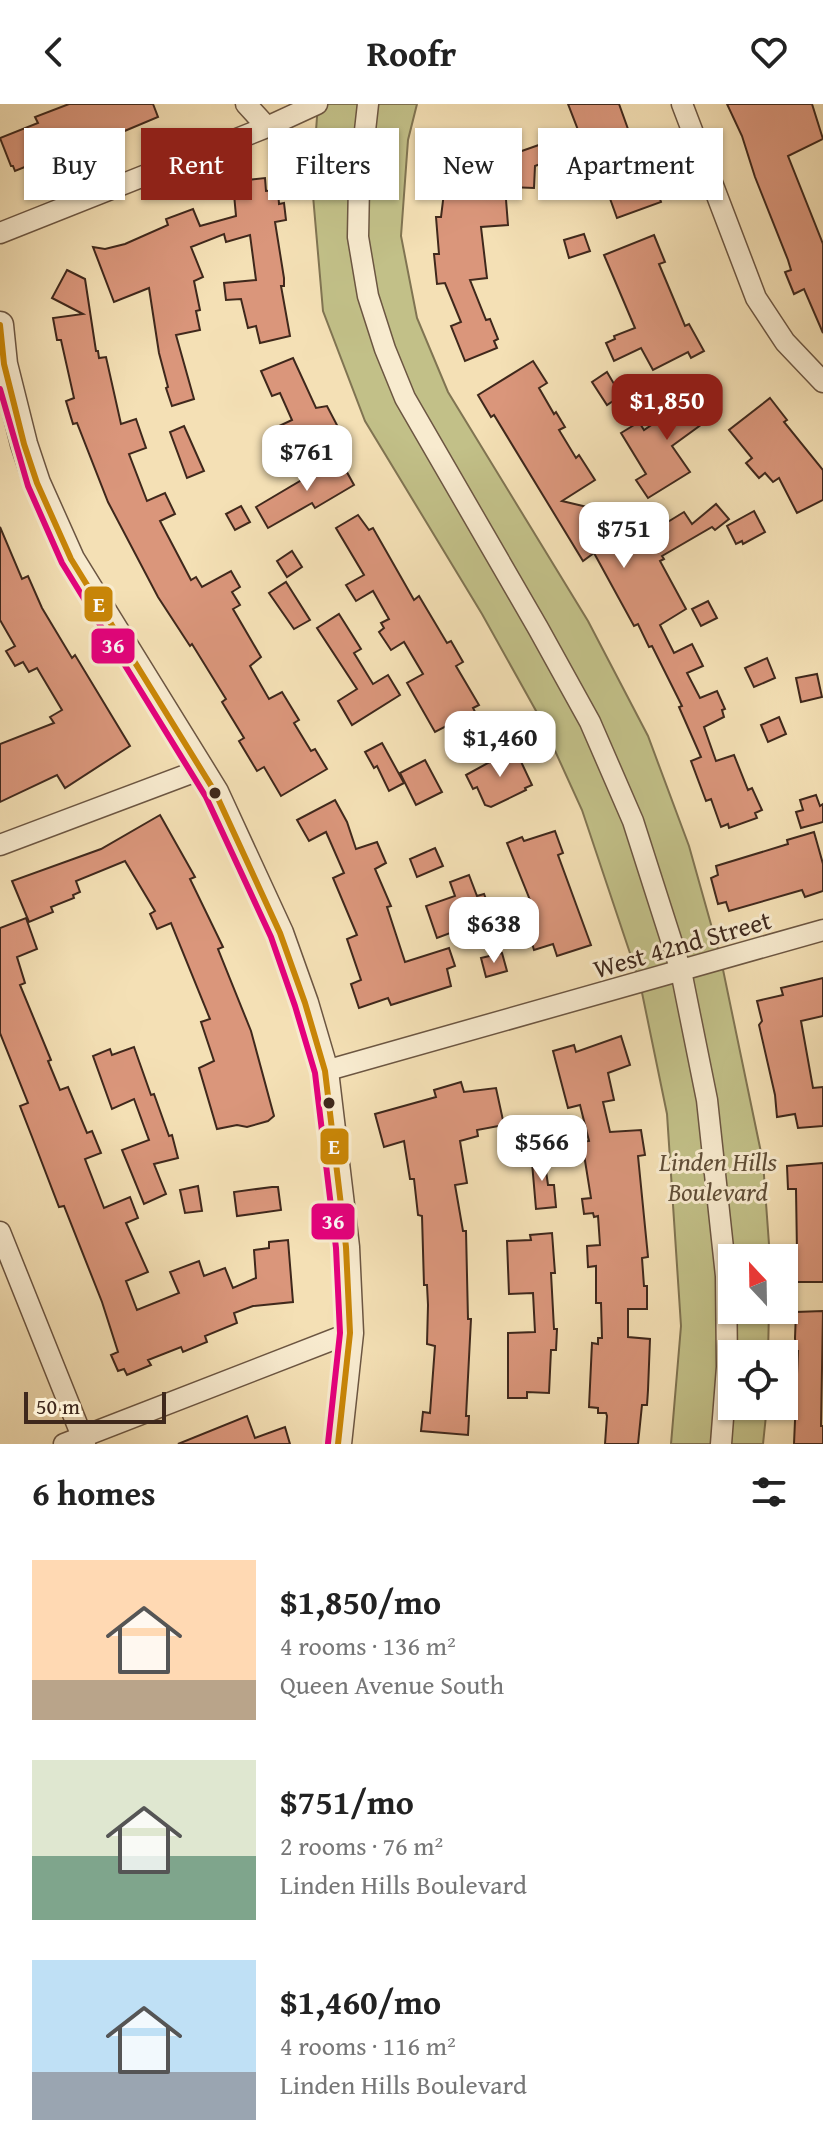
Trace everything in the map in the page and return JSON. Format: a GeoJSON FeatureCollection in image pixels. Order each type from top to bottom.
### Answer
{"type":"FeatureCollection","features":[{"type":"Feature","properties":{"kind":"street"},"geometry":{"type":"LineString","coordinates":[[246,104],[267,127]]}},
{"type":"Feature","properties":{"kind":"street"},"geometry":{"type":"LineString","coordinates":[[0,233],[267,127],[317,104]]}},
{"type":"Feature","properties":{"kind":"street"},"geometry":{"type":"LineString","coordinates":[[368,104],[359,184],[358,237],[368,296],[385,349],[405,398],[590,722],[633,821],[681,971],[707,1100],[726,1276],[727,1367],[721,1444]]}},
{"type":"Feature","properties":{"kind":"street"},"geometry":{"type":"LineString","coordinates":[[682,104],[756,298],[785,342],[823,382]]}},
{"type":"Feature","properties":{"kind":"street"},"geometry":{"type":"LineString","coordinates":[[0,325],[4,364],[37,483],[71,559],[202,769],[280,933],[325,1071],[346,1247],[350,1333],[338,1444]]}},
{"type":"Feature","properties":{"kind":"street"},"geometry":{"type":"LineString","coordinates":[[0,845],[202,769]]}},
{"type":"Feature","properties":{"kind":"street","name":"West 42nd Street"},"geometry":{"type":"LineString","coordinates":[[325,1071],[823,930]]}},
{"type":"Feature","properties":{"kind":"street"},"geometry":{"type":"LineString","coordinates":[[0,1232],[77,1442],[350,1333]]}},
{"type":"Feature","properties":{"kind":"green space","name":"Linden Hills Boulevard"},"geometry":{"type":"Polygon","coordinates":[[[318,104],[417,104],[408,140],[401,236],[417,318],[448,392],[588,621],[648,736],[689,846],[721,960],[763,1162],[769,1244],[718,1244],[718,1324],[769,1324],[768,1340],[718,1340],[718,1420],[766,1420],[763,1444],[671,1444],[681,1326],[667,1114],[640,983],[582,810],[540,718],[482,614],[365,421],[323,311],[313,200],[399,200],[399,128],[316,128],[318,104]]]}},
{"type":"Feature","properties":{"kind":"building"},"geometry":{"type":"Polygon","coordinates":[[[69,104],[153,104],[158,117],[125,131],[125,128],[25,128],[38,123],[35,117],[69,104]]]}},
{"type":"Feature","properties":{"kind":"building"},"geometry":{"type":"Polygon","coordinates":[[[568,104],[619,104],[628,128],[577,128],[568,104]]]}},
{"type":"Feature","properties":{"kind":"building"},"geometry":{"type":"Polygon","coordinates":[[[727,104],[812,104],[823,139],[788,156],[823,244],[823,333],[804,289],[794,294],[785,272],[791,270],[788,260],[727,104]]]}},
{"type":"Feature","properties":{"kind":"building"},"geometry":{"type":"Polygon","coordinates":[[[24,129],[24,167],[15,171],[0,138],[24,129]]]}},
{"type":"Feature","properties":{"kind":"building"},"geometry":{"type":"Polygon","coordinates":[[[538,145],[538,165],[535,166],[534,188],[522,188],[522,151],[538,145]]]}},
{"type":"Feature","properties":{"kind":"building"},"geometry":{"type":"Polygon","coordinates":[[[265,178],[268,200],[284,203],[286,220],[275,222],[284,278],[284,286],[281,286],[290,336],[260,343],[256,326],[248,328],[241,299],[226,300],[224,283],[256,280],[250,235],[226,242],[224,234],[191,247],[203,277],[194,281],[200,310],[196,311],[200,330],[176,335],[194,399],[172,406],[159,353],[149,288],[114,302],[93,247],[105,249],[125,244],[168,225],[166,219],[193,209],[200,226],[236,216],[235,200],[252,200],[252,180],[265,178]]]}},
{"type":"Feature","properties":{"kind":"building"},"geometry":{"type":"Polygon","coordinates":[[[443,200],[506,200],[508,225],[481,227],[487,278],[470,280],[486,320],[490,319],[498,339],[494,341],[497,348],[465,361],[451,326],[461,322],[445,283],[437,284],[434,254],[439,254],[436,217],[441,217],[443,200]]]}},
{"type":"Feature","properties":{"kind":"building"},"geometry":{"type":"Polygon","coordinates":[[[611,200],[660,200],[661,202],[617,218],[611,200]]]}},
{"type":"Feature","properties":{"kind":"building"},"geometry":{"type":"Polygon","coordinates":[[[584,234],[590,251],[569,258],[564,240],[584,234]]]}},
{"type":"Feature","properties":{"kind":"building"},"geometry":{"type":"Polygon","coordinates":[[[654,235],[665,262],[659,264],[685,326],[689,324],[704,351],[691,358],[688,352],[653,370],[641,348],[614,361],[606,343],[615,339],[614,336],[635,328],[604,255],[654,235]]]}},
{"type":"Feature","properties":{"kind":"building"},"geometry":{"type":"Polygon","coordinates":[[[67,270],[85,279],[96,351],[99,358],[106,357],[121,424],[136,419],[146,448],[129,454],[147,501],[165,493],[175,514],[160,521],[191,580],[196,577],[202,587],[231,571],[240,587],[232,592],[240,605],[233,609],[261,657],[250,666],[269,699],[282,692],[299,720],[294,723],[311,751],[315,749],[327,769],[281,796],[264,767],[257,771],[239,741],[244,738],[222,702],[226,699],[158,597],[108,502],[77,423],[73,424],[66,401],[74,398],[53,318],[83,314],[52,298],[67,270]]]}},
{"type":"Feature","properties":{"kind":"building"},"geometry":{"type":"Polygon","coordinates":[[[293,358],[316,408],[327,406],[338,427],[290,453],[277,427],[292,420],[280,393],[272,396],[261,371],[293,358]]]}},
{"type":"Feature","properties":{"kind":"building"},"geometry":{"type":"Polygon","coordinates":[[[533,361],[547,383],[539,388],[565,427],[559,430],[576,458],[579,455],[595,480],[562,501],[604,511],[603,519],[620,551],[684,512],[692,524],[716,504],[729,519],[715,530],[712,527],[662,556],[664,559],[660,561],[686,609],[660,625],[674,653],[692,644],[703,666],[687,673],[700,698],[717,691],[725,709],[722,710],[724,717],[704,727],[716,761],[734,755],[748,790],[752,788],[762,810],[755,813],[757,818],[729,828],[728,824],[721,827],[711,799],[706,801],[691,761],[701,757],[679,707],[682,706],[652,646],[649,647],[638,624],[634,626],[594,553],[583,561],[494,415],[491,417],[478,395],[533,361]]]}},
{"type":"Feature","properties":{"kind":"building"},"geometry":{"type":"Polygon","coordinates":[[[607,372],[619,397],[607,405],[592,382],[607,372]]]}},
{"type":"Feature","properties":{"kind":"building"},"geometry":{"type":"Polygon","coordinates":[[[704,389],[720,411],[672,446],[690,472],[648,498],[636,480],[646,474],[621,433],[639,422],[644,430],[704,389]]]}},
{"type":"Feature","properties":{"kind":"building"},"geometry":{"type":"Polygon","coordinates":[[[770,398],[787,420],[784,422],[823,470],[823,500],[797,513],[779,478],[773,482],[765,473],[759,478],[746,463],[752,458],[729,430],[770,398]]]}},
{"type":"Feature","properties":{"kind":"building"},"geometry":{"type":"Polygon","coordinates":[[[184,426],[204,471],[187,478],[170,432],[184,426]]]}},
{"type":"Feature","properties":{"kind":"building"},"geometry":{"type":"Polygon","coordinates":[[[339,458],[354,485],[315,508],[312,503],[268,528],[256,507],[339,458]]]}},
{"type":"Feature","properties":{"kind":"building"},"geometry":{"type":"Polygon","coordinates":[[[241,506],[250,522],[235,530],[226,514],[241,506]]]}},
{"type":"Feature","properties":{"kind":"building"},"geometry":{"type":"Polygon","coordinates":[[[754,511],[765,532],[743,544],[742,541],[736,544],[727,526],[754,511]]]}},
{"type":"Feature","properties":{"kind":"building"},"geometry":{"type":"Polygon","coordinates":[[[358,515],[369,530],[373,528],[414,600],[419,596],[447,643],[451,641],[463,662],[456,666],[479,705],[473,708],[483,727],[471,734],[467,727],[459,731],[454,722],[435,732],[407,683],[423,674],[404,642],[391,650],[379,632],[384,628],[381,623],[389,619],[373,591],[356,601],[346,585],[364,575],[336,528],[358,515]]]}},
{"type":"Feature","properties":{"kind":"building"},"geometry":{"type":"Polygon","coordinates":[[[0,527],[22,579],[28,576],[42,608],[72,658],[75,655],[130,746],[65,788],[57,775],[0,802],[0,744],[54,723],[50,717],[62,710],[37,668],[29,672],[23,662],[15,666],[6,651],[15,646],[0,620],[0,527]]]}},
{"type":"Feature","properties":{"kind":"building"},"geometry":{"type":"Polygon","coordinates":[[[292,551],[302,567],[287,577],[277,561],[292,551]]]}},
{"type":"Feature","properties":{"kind":"building"},"geometry":{"type":"Polygon","coordinates":[[[286,582],[310,620],[294,629],[269,593],[286,582]]]}},
{"type":"Feature","properties":{"kind":"building"},"geometry":{"type":"Polygon","coordinates":[[[708,601],[717,618],[701,626],[692,609],[708,601]]]}},
{"type":"Feature","properties":{"kind":"building"},"geometry":{"type":"Polygon","coordinates":[[[339,614],[361,649],[354,653],[373,684],[388,675],[400,695],[352,725],[338,701],[357,689],[317,628],[339,614]]]}},
{"type":"Feature","properties":{"kind":"building"},"geometry":{"type":"Polygon","coordinates":[[[767,658],[775,678],[754,687],[745,668],[767,658]]]}},
{"type":"Feature","properties":{"kind":"building"},"geometry":{"type":"Polygon","coordinates":[[[817,674],[822,697],[801,702],[796,678],[817,674]]]}},
{"type":"Feature","properties":{"kind":"building"},"geometry":{"type":"Polygon","coordinates":[[[779,717],[786,734],[768,742],[761,725],[779,717]]]}},
{"type":"Feature","properties":{"kind":"building"},"geometry":{"type":"Polygon","coordinates":[[[382,743],[404,783],[389,791],[377,766],[374,768],[365,752],[382,743]]]}},
{"type":"Feature","properties":{"kind":"building"},"geometry":{"type":"Polygon","coordinates":[[[516,751],[532,785],[491,807],[485,805],[477,787],[473,789],[466,775],[508,752],[509,755],[516,751]]]}},
{"type":"Feature","properties":{"kind":"building"},"geometry":{"type":"Polygon","coordinates":[[[425,760],[442,792],[416,805],[400,773],[425,760]]]}},
{"type":"Feature","properties":{"kind":"building"},"geometry":{"type":"Polygon","coordinates":[[[816,795],[820,806],[823,804],[823,822],[801,828],[796,812],[803,810],[800,800],[816,795]]]}},
{"type":"Feature","properties":{"kind":"building"},"geometry":{"type":"Polygon","coordinates":[[[335,800],[356,849],[377,842],[386,863],[375,869],[391,906],[387,907],[405,962],[449,948],[455,966],[447,969],[451,986],[391,1005],[388,998],[359,1008],[351,984],[361,980],[347,939],[357,935],[333,878],[344,873],[326,832],[309,841],[297,820],[335,800]]]}},
{"type":"Feature","properties":{"kind":"building"},"geometry":{"type":"Polygon","coordinates":[[[160,815],[195,877],[190,879],[223,947],[218,949],[251,1031],[274,1116],[268,1121],[247,1127],[237,1125],[217,1129],[199,1068],[214,1061],[201,1022],[210,1019],[171,923],[157,929],[150,914],[155,911],[125,861],[76,881],[80,892],[73,895],[74,898],[51,907],[53,912],[29,922],[12,881],[101,849],[160,815]]]}},
{"type":"Feature","properties":{"kind":"building"},"geometry":{"type":"Polygon","coordinates":[[[555,831],[563,853],[558,855],[591,945],[557,956],[553,944],[534,950],[529,933],[537,931],[526,901],[530,900],[507,843],[555,831]]]}},
{"type":"Feature","properties":{"kind":"building"},"geometry":{"type":"Polygon","coordinates":[[[814,832],[823,864],[823,891],[805,897],[802,890],[729,911],[726,902],[718,904],[711,878],[718,875],[716,866],[788,844],[787,840],[814,832]]]}},
{"type":"Feature","properties":{"kind":"building"},"geometry":{"type":"Polygon","coordinates":[[[435,848],[443,866],[417,877],[410,859],[435,848]]]}},
{"type":"Feature","properties":{"kind":"building"},"geometry":{"type":"Polygon","coordinates":[[[469,875],[477,896],[484,894],[493,917],[437,938],[426,906],[455,896],[450,882],[469,875]]]}},
{"type":"Feature","properties":{"kind":"building"},"geometry":{"type":"Polygon","coordinates":[[[26,918],[37,949],[17,957],[25,983],[20,985],[51,1060],[48,1061],[60,1090],[68,1087],[87,1133],[92,1131],[101,1153],[85,1159],[104,1208],[130,1197],[138,1218],[126,1223],[148,1272],[126,1281],[137,1310],[179,1293],[170,1272],[199,1261],[204,1276],[225,1268],[233,1288],[256,1278],[254,1250],[269,1248],[269,1242],[288,1240],[293,1302],[253,1306],[234,1313],[237,1323],[205,1336],[207,1342],[183,1352],[181,1347],[148,1360],[151,1365],[127,1375],[124,1369],[118,1371],[111,1355],[118,1352],[102,1302],[64,1206],[59,1207],[20,1106],[28,1103],[0,1033],[0,928],[26,918]]]}},
{"type":"Feature","properties":{"kind":"building"},"geometry":{"type":"Polygon","coordinates":[[[502,953],[507,971],[486,977],[481,958],[502,953]]]}},
{"type":"Feature","properties":{"kind":"building"},"geometry":{"type":"Polygon","coordinates":[[[823,978],[823,1016],[801,1021],[813,1088],[823,1087],[823,1126],[798,1128],[795,1114],[777,1117],[757,1001],[783,995],[781,988],[823,978]]]}},
{"type":"Feature","properties":{"kind":"building"},"geometry":{"type":"Polygon","coordinates":[[[621,1036],[630,1065],[608,1073],[614,1100],[603,1102],[610,1132],[641,1130],[645,1155],[638,1156],[648,1257],[642,1258],[647,1309],[628,1309],[628,1337],[650,1339],[647,1405],[642,1405],[638,1444],[605,1444],[606,1413],[598,1413],[598,1408],[589,1407],[592,1343],[598,1344],[598,1338],[602,1338],[601,1303],[596,1303],[596,1266],[588,1267],[587,1246],[600,1245],[598,1216],[584,1214],[582,1199],[591,1198],[582,1142],[589,1141],[580,1105],[568,1108],[553,1051],[574,1045],[576,1052],[621,1036]]]}},
{"type":"Feature","properties":{"kind":"building"},"geometry":{"type":"Polygon","coordinates":[[[134,1047],[151,1095],[154,1094],[169,1136],[172,1135],[178,1158],[154,1164],[166,1194],[144,1204],[122,1150],[149,1140],[134,1099],[112,1109],[93,1056],[110,1049],[112,1055],[134,1047]]]}},
{"type":"Feature","properties":{"kind":"building"},"geometry":{"type":"Polygon","coordinates":[[[461,1082],[464,1092],[496,1088],[504,1125],[477,1130],[478,1136],[460,1141],[467,1183],[455,1185],[463,1231],[466,1231],[468,1319],[471,1319],[466,1416],[469,1416],[468,1435],[421,1431],[423,1412],[430,1413],[435,1346],[427,1344],[428,1305],[427,1285],[424,1285],[422,1216],[418,1215],[414,1179],[410,1179],[404,1141],[384,1147],[375,1114],[436,1097],[434,1090],[461,1082]]]}},
{"type":"Feature","properties":{"kind":"building"},"geometry":{"type":"Polygon","coordinates":[[[543,1150],[548,1185],[554,1185],[556,1207],[536,1209],[531,1151],[543,1150]]]}},
{"type":"Feature","properties":{"kind":"building"},"geometry":{"type":"Polygon","coordinates":[[[823,1163],[823,1282],[798,1282],[796,1189],[788,1189],[787,1166],[823,1163]]]}},
{"type":"Feature","properties":{"kind":"building"},"geometry":{"type":"Polygon","coordinates":[[[198,1186],[202,1211],[185,1213],[180,1190],[198,1186]]]}},
{"type":"Feature","properties":{"kind":"building"},"geometry":{"type":"Polygon","coordinates":[[[278,1187],[281,1210],[237,1216],[234,1192],[278,1187]]]}},
{"type":"Feature","properties":{"kind":"building"},"geometry":{"type":"Polygon","coordinates":[[[552,1233],[555,1273],[551,1273],[554,1329],[557,1329],[556,1350],[551,1350],[549,1393],[527,1392],[527,1398],[508,1398],[508,1333],[535,1332],[533,1293],[509,1294],[507,1241],[531,1240],[530,1235],[552,1233]]]}},
{"type":"Feature","properties":{"kind":"building"},"geometry":{"type":"Polygon","coordinates":[[[823,1311],[823,1444],[794,1444],[795,1420],[798,1420],[798,1340],[795,1338],[798,1312],[823,1311]]]}},
{"type":"Feature","properties":{"kind":"building"},"geometry":{"type":"Polygon","coordinates":[[[247,1416],[255,1438],[285,1427],[290,1444],[178,1444],[247,1416]]]}},
{"type":"Feature","properties":{"kind":"transit line","name":"E"},"geometry":{"type":"LineString","coordinates":[[0,325],[4,364],[24,444],[37,483],[71,559],[215,792],[280,933],[305,1003],[325,1071],[346,1247],[350,1333],[338,1444]]}},
{"type":"Feature","properties":{"kind":"transit line","name":"36"},"geometry":{"type":"LineString","coordinates":[[0,389],[28,486],[62,563],[206,797],[271,937],[295,1006],[315,1073],[336,1248],[340,1333],[328,1443]]}}]}
